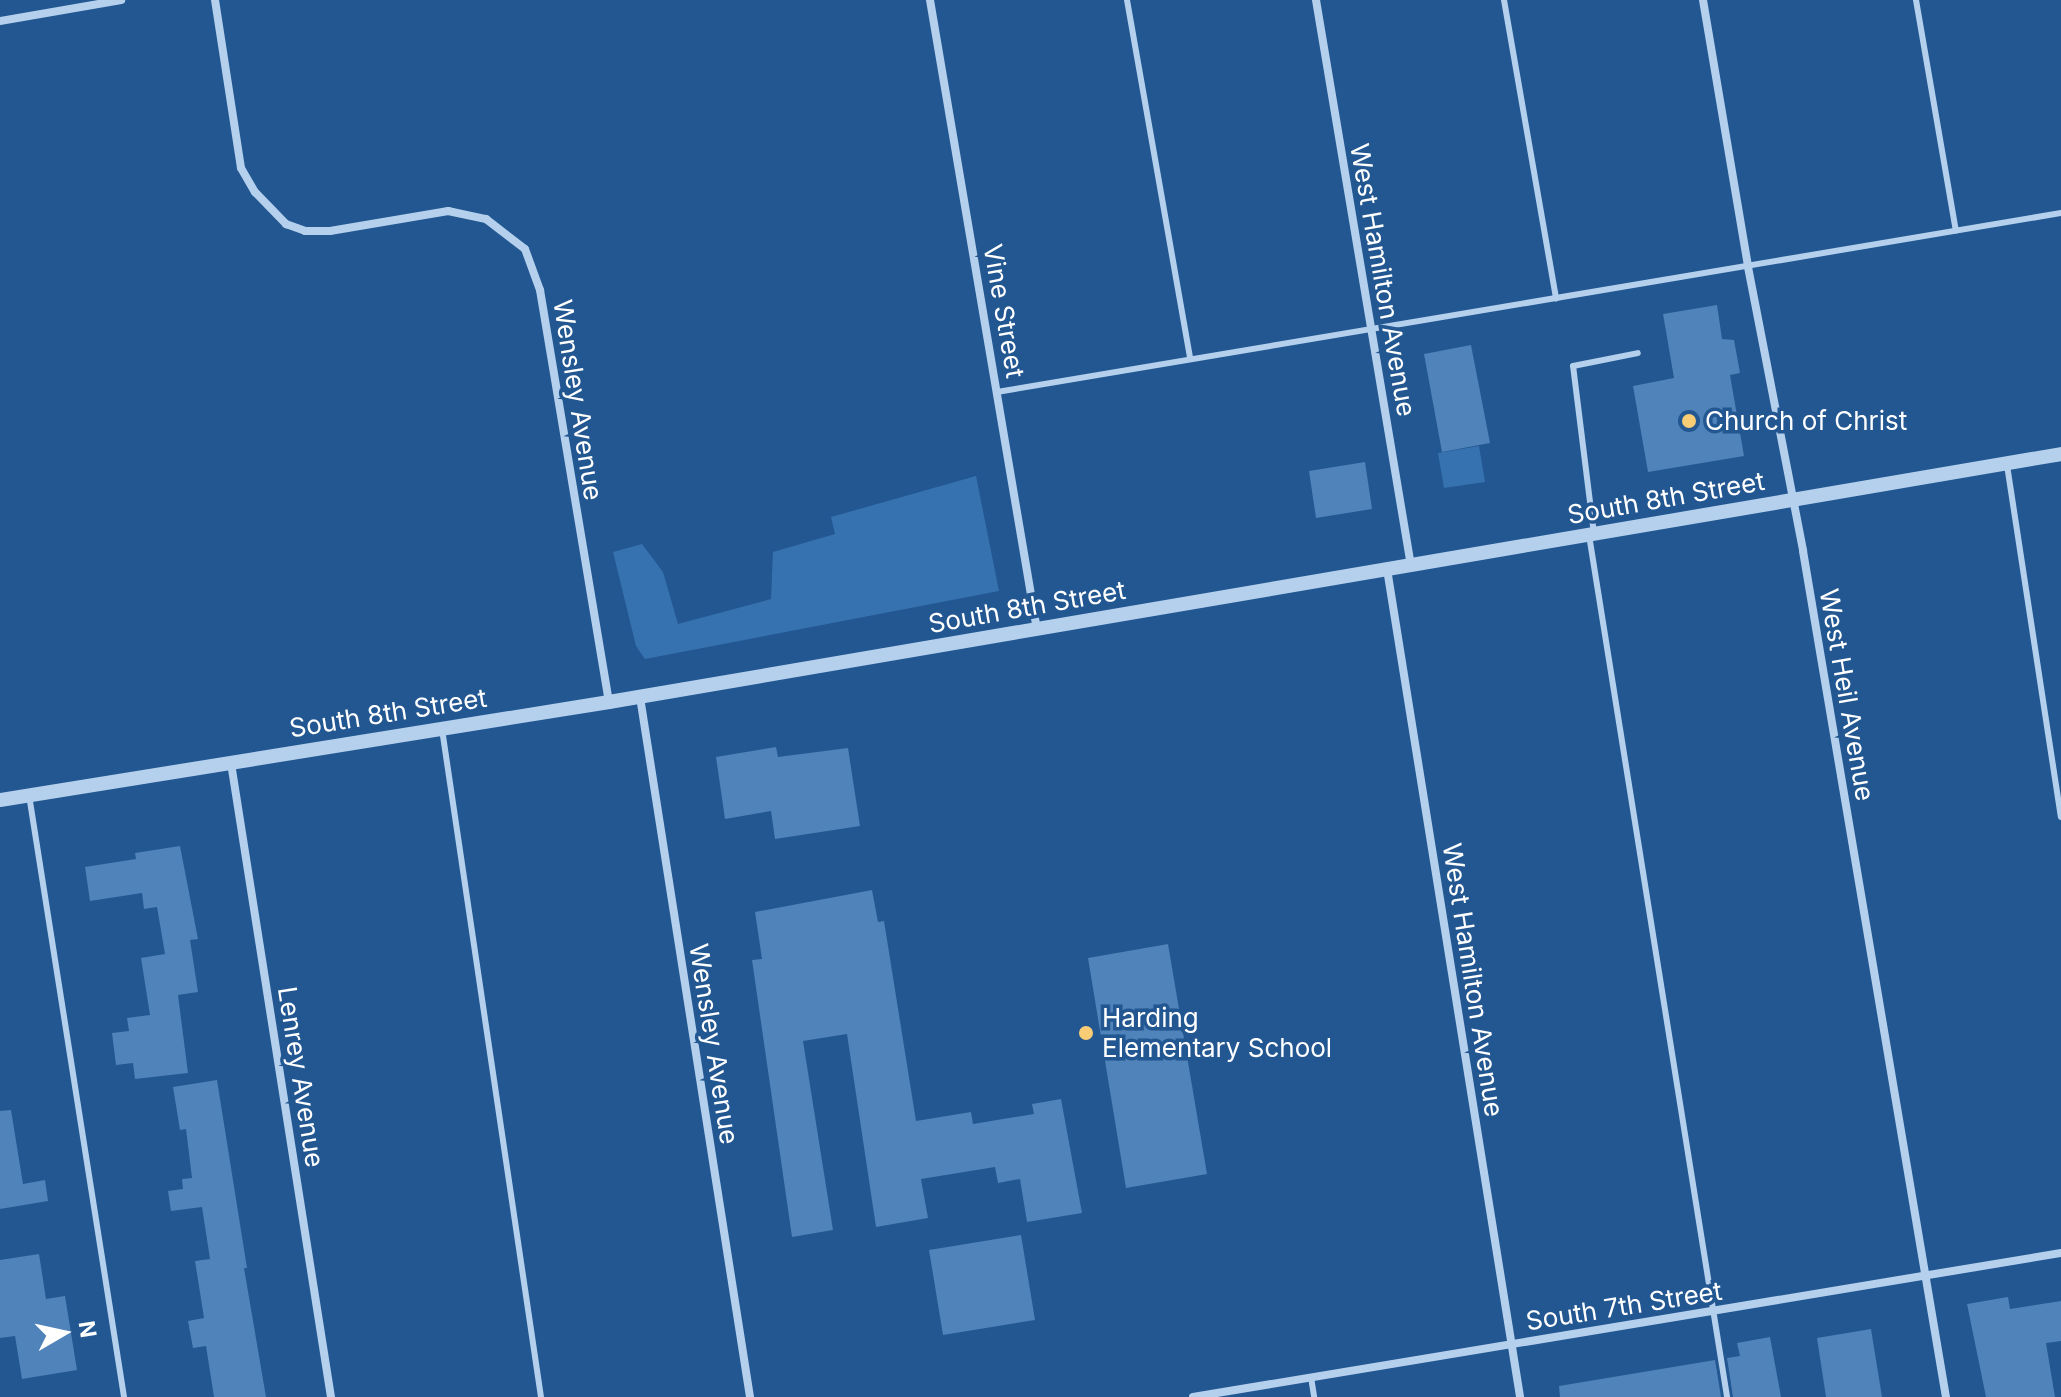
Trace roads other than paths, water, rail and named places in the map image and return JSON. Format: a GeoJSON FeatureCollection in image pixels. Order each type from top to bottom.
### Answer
{"type":"FeatureCollection","features":[{"type":"Feature","properties":{"kind":"street"},"geometry":{"type":"LineString","coordinates":[[0,21],[121,0]]}},
{"type":"Feature","properties":{"kind":"street","name":"Wensley Avenue"},"geometry":{"type":"LineString","coordinates":[[215,0],[241,168],[270,210],[286,224],[305,231],[330,231],[448,211],[486,219],[525,249],[540,290],[609,702]]}},
{"type":"Feature","properties":{"kind":"street","name":"Vine Street"},"geometry":{"type":"LineString","coordinates":[[930,0],[1037,630]]}},
{"type":"Feature","properties":{"kind":"street","name":"West Hamilton Avenue"},"geometry":{"type":"LineString","coordinates":[[1316,0],[1411,566]]}},
{"type":"Feature","properties":{"kind":"street","name":"West Heil Avenue"},"geometry":{"type":"LineString","coordinates":[[1703,0],[1946,1397]]}},
{"type":"Feature","properties":{"kind":"street","name":"South 8th Street"},"geometry":{"type":"LineString","coordinates":[[0,800],[640,697],[2061,454]]}},
{"type":"Feature","properties":{"kind":"street","name":"West Hamilton Avenue"},"geometry":{"type":"LineString","coordinates":[[1387,569],[1520,1397]]}},
{"type":"Feature","properties":{"kind":"street","name":"Wensley Avenue"},"geometry":{"type":"LineString","coordinates":[[640,697],[750,1397]]}},
{"type":"Feature","properties":{"kind":"street","name":"Lenrey Avenue"},"geometry":{"type":"LineString","coordinates":[[231,763],[331,1397]]}},
{"type":"Feature","properties":{"kind":"street","name":"South 7th Street"},"geometry":{"type":"LineString","coordinates":[[1193,1397],[2061,1253]]}},
{"type":"Feature","properties":{"kind":"lane"},"geometry":{"type":"LineString","coordinates":[[1127,0],[1190,359]]}},
{"type":"Feature","properties":{"kind":"lane"},"geometry":{"type":"LineString","coordinates":[[1504,0],[1556,298]]}},
{"type":"Feature","properties":{"kind":"lane"},"geometry":{"type":"LineString","coordinates":[[1916,0],[1956,231]]}},
{"type":"Feature","properties":{"kind":"lane"},"geometry":{"type":"LineString","coordinates":[[997,392],[2061,213]]}},
{"type":"Feature","properties":{"kind":"lane"},"geometry":{"type":"LineString","coordinates":[[1638,353],[1573,366],[1592,535],[1727,1397]]}},
{"type":"Feature","properties":{"kind":"lane"},"geometry":{"type":"LineString","coordinates":[[2006,464],[2061,817]]}},
{"type":"Feature","properties":{"kind":"lane"},"geometry":{"type":"LineString","coordinates":[[442,729],[541,1397]]}},
{"type":"Feature","properties":{"kind":"lane"},"geometry":{"type":"LineString","coordinates":[[29,795],[124,1397]]}},
{"type":"Feature","properties":{"kind":"lane"},"geometry":{"type":"LineString","coordinates":[[1311,1377],[1314,1397]]}},
{"type":"Feature","properties":{"kind":"place","name":"Church of Christ"},"geometry":{"type":"Point","coordinates":[1689,421]}},
{"type":"Feature","properties":{"kind":"place","name":"Harding Elementary School"},"geometry":{"type":"Point","coordinates":[1086,1033]}}]}
